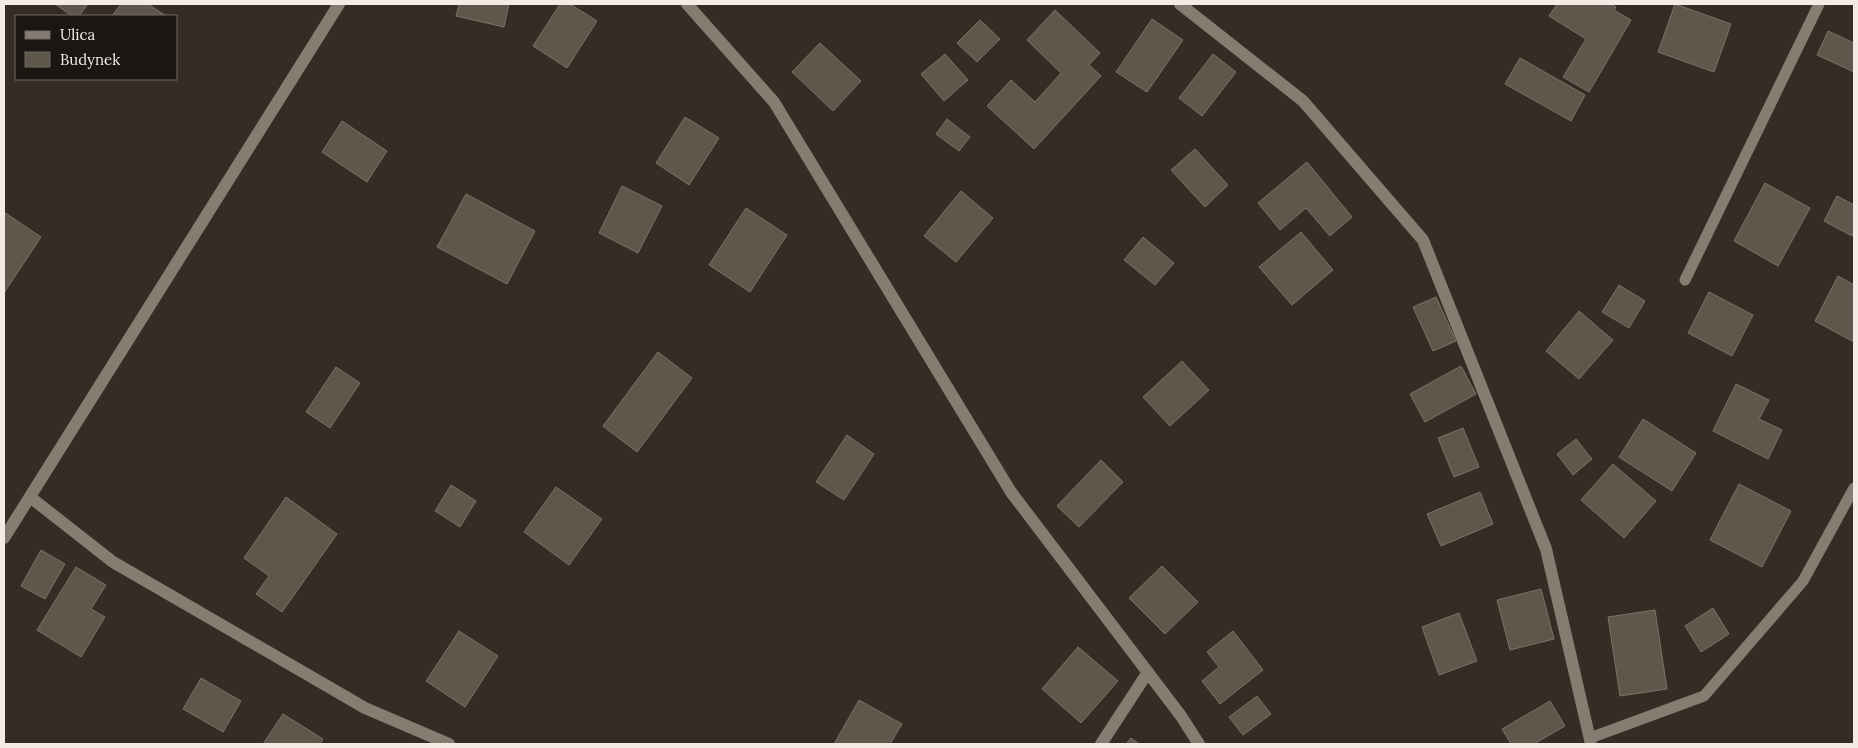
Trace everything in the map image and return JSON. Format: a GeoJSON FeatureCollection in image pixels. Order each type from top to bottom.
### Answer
{"type":"FeatureCollection","features":[{"type":"Feature","properties":{"kind":"street"},"geometry":{"type":"LineString","coordinates":[[4,538],[339,4]]}},
{"type":"Feature","properties":{"kind":"street"},"geometry":{"type":"LineString","coordinates":[[687,4],[774,102],[1011,492],[1181,716],[1199,744]]}},
{"type":"Feature","properties":{"kind":"street"},"geometry":{"type":"LineString","coordinates":[[1180,4],[1303,101],[1423,240],[1546,549],[1590,741]]}},
{"type":"Feature","properties":{"kind":"street"},"geometry":{"type":"LineString","coordinates":[[30,497],[113,562],[365,708],[449,744]]}},
{"type":"Feature","properties":{"kind":"street"},"geometry":{"type":"LineString","coordinates":[[1101,744],[1148,672]]}},
{"type":"Feature","properties":{"kind":"lane"},"geometry":{"type":"LineString","coordinates":[[1685,280],[1819,4]]}},
{"type":"Feature","properties":{"kind":"lane"},"geometry":{"type":"LineString","coordinates":[[1590,741],[1704,696],[1803,581],[1854,488]]}},
{"type":"Feature","properties":{"kind":"building"},"geometry":{"type":"Polygon","coordinates":[[[55,4],[88,4],[80,15],[71,15],[55,4]]]}},
{"type":"Feature","properties":{"kind":"building"},"geometry":{"type":"Polygon","coordinates":[[[121,4],[148,4],[164,15],[113,15],[121,4]]]}},
{"type":"Feature","properties":{"kind":"building"},"geometry":{"type":"Polygon","coordinates":[[[459,4],[509,4],[504,27],[456,16],[459,4]]]}},
{"type":"Feature","properties":{"kind":"building"},"geometry":{"type":"Polygon","coordinates":[[[560,4],[570,4],[597,21],[567,68],[533,46],[560,4]]]}},
{"type":"Feature","properties":{"kind":"building"},"geometry":{"type":"Polygon","coordinates":[[[1557,4],[1611,4],[1616,7],[1614,10],[1631,20],[1589,92],[1563,77],[1586,39],[1549,16],[1557,4]]]}},
{"type":"Feature","properties":{"kind":"building"},"geometry":{"type":"Polygon","coordinates":[[[1675,4],[1731,24],[1714,72],[1658,52],[1675,4]]]}},
{"type":"Feature","properties":{"kind":"building"},"geometry":{"type":"Polygon","coordinates":[[[1055,10],[1100,53],[1089,65],[1101,76],[1034,149],[987,106],[1011,80],[1035,102],[1061,73],[1027,40],[1055,10]]]}},
{"type":"Feature","properties":{"kind":"building"},"geometry":{"type":"Polygon","coordinates":[[[1152,19],[1183,40],[1147,92],[1116,72],[1152,19]]]}},
{"type":"Feature","properties":{"kind":"building"},"geometry":{"type":"Polygon","coordinates":[[[980,20],[1000,39],[977,62],[957,43],[980,20]]]}},
{"type":"Feature","properties":{"kind":"building"},"geometry":{"type":"Polygon","coordinates":[[[1828,31],[1854,43],[1854,72],[1817,55],[1828,31]]]}},
{"type":"Feature","properties":{"kind":"building"},"geometry":{"type":"Polygon","coordinates":[[[820,43],[861,81],[833,111],[792,72],[820,43]]]}},
{"type":"Feature","properties":{"kind":"building"},"geometry":{"type":"Polygon","coordinates":[[[945,54],[968,80],[944,101],[921,74],[945,54]]]}},
{"type":"Feature","properties":{"kind":"building"},"geometry":{"type":"Polygon","coordinates":[[[1213,54],[1236,72],[1202,116],[1179,98],[1213,54]]]}},
{"type":"Feature","properties":{"kind":"building"},"geometry":{"type":"Polygon","coordinates":[[[1520,58],[1585,95],[1571,121],[1505,84],[1520,58]]]}},
{"type":"Feature","properties":{"kind":"building"},"geometry":{"type":"Polygon","coordinates":[[[685,117],[719,138],[689,185],[656,163],[685,117]]]}},
{"type":"Feature","properties":{"kind":"building"},"geometry":{"type":"Polygon","coordinates":[[[947,119],[970,137],[959,151],[936,134],[947,119]]]}},
{"type":"Feature","properties":{"kind":"building"},"geometry":{"type":"Polygon","coordinates":[[[342,121],[387,151],[367,182],[322,152],[342,121]]]}},
{"type":"Feature","properties":{"kind":"building"},"geometry":{"type":"Polygon","coordinates":[[[1195,149],[1228,185],[1205,207],[1171,170],[1195,149]]]}},
{"type":"Feature","properties":{"kind":"building"},"geometry":{"type":"Polygon","coordinates":[[[1307,162],[1352,217],[1330,236],[1306,208],[1280,230],[1258,203],[1307,162]]]}},
{"type":"Feature","properties":{"kind":"building"},"geometry":{"type":"Polygon","coordinates":[[[1765,183],[1810,208],[1778,266],[1734,241],[1765,183]]]}},
{"type":"Feature","properties":{"kind":"building"},"geometry":{"type":"Polygon","coordinates":[[[622,186],[662,206],[638,253],[599,233],[622,186]]]}},
{"type":"Feature","properties":{"kind":"building"},"geometry":{"type":"Polygon","coordinates":[[[961,191],[993,218],[956,262],[924,236],[961,191]]]}},
{"type":"Feature","properties":{"kind":"building"},"geometry":{"type":"Polygon","coordinates":[[[466,194],[535,231],[507,284],[437,247],[466,194]]]}},
{"type":"Feature","properties":{"kind":"building"},"geometry":{"type":"Polygon","coordinates":[[[1837,196],[1854,205],[1854,231],[1852,236],[1824,221],[1837,196]]]}},
{"type":"Feature","properties":{"kind":"building"},"geometry":{"type":"Polygon","coordinates":[[[746,208],[787,235],[750,292],[709,265],[746,208]]]}},
{"type":"Feature","properties":{"kind":"building"},"geometry":{"type":"Polygon","coordinates":[[[4,212],[41,237],[4,293],[4,212]]]}},
{"type":"Feature","properties":{"kind":"building"},"geometry":{"type":"Polygon","coordinates":[[[1301,232],[1333,270],[1292,305],[1259,267],[1301,232]]]}},
{"type":"Feature","properties":{"kind":"building"},"geometry":{"type":"Polygon","coordinates":[[[1143,237],[1174,263],[1155,285],[1124,260],[1143,237]]]}},
{"type":"Feature","properties":{"kind":"building"},"geometry":{"type":"Polygon","coordinates":[[[1838,276],[1854,285],[1854,342],[1815,321],[1838,276]]]}},
{"type":"Feature","properties":{"kind":"building"},"geometry":{"type":"Polygon","coordinates":[[[1619,285],[1645,301],[1629,328],[1602,312],[1619,285]]]}},
{"type":"Feature","properties":{"kind":"building"},"geometry":{"type":"Polygon","coordinates":[[[1709,292],[1753,315],[1732,356],[1688,333],[1709,292]]]}},
{"type":"Feature","properties":{"kind":"building"},"geometry":{"type":"Polygon","coordinates":[[[1436,297],[1456,341],[1433,351],[1413,307],[1436,297]]]}},
{"type":"Feature","properties":{"kind":"building"},"geometry":{"type":"Polygon","coordinates":[[[1579,311],[1613,340],[1579,379],[1546,351],[1579,311]]]}},
{"type":"Feature","properties":{"kind":"building"},"geometry":{"type":"Polygon","coordinates":[[[658,352],[692,378],[637,452],[603,426],[658,352]]]}},
{"type":"Feature","properties":{"kind":"building"},"geometry":{"type":"Polygon","coordinates":[[[1182,361],[1209,390],[1170,426],[1143,397],[1182,361]]]}},
{"type":"Feature","properties":{"kind":"building"},"geometry":{"type":"Polygon","coordinates":[[[1461,366],[1476,394],[1425,422],[1410,394],[1461,366]]]}},
{"type":"Feature","properties":{"kind":"building"},"geometry":{"type":"Polygon","coordinates":[[[336,367],[360,383],[330,428],[306,412],[336,367]]]}},
{"type":"Feature","properties":{"kind":"building"},"geometry":{"type":"Polygon","coordinates":[[[1736,384],[1769,400],[1759,419],[1782,430],[1768,459],[1713,431],[1736,384]]]}},
{"type":"Feature","properties":{"kind":"building"},"geometry":{"type":"Polygon","coordinates":[[[1643,419],[1696,453],[1672,491],[1619,457],[1643,419]]]}},
{"type":"Feature","properties":{"kind":"building"},"geometry":{"type":"Polygon","coordinates":[[[1463,428],[1479,467],[1454,477],[1438,438],[1463,428]]]}},
{"type":"Feature","properties":{"kind":"building"},"geometry":{"type":"Polygon","coordinates":[[[847,435],[874,454],[844,500],[816,482],[847,435]]]}},
{"type":"Feature","properties":{"kind":"building"},"geometry":{"type":"Polygon","coordinates":[[[1576,439],[1592,459],[1573,475],[1557,454],[1576,439]]]}},
{"type":"Feature","properties":{"kind":"building"},"geometry":{"type":"Polygon","coordinates":[[[1101,460],[1123,482],[1079,527],[1057,506],[1101,460]]]}},
{"type":"Feature","properties":{"kind":"building"},"geometry":{"type":"Polygon","coordinates":[[[1613,464],[1656,501],[1624,538],[1581,500],[1613,464]]]}},
{"type":"Feature","properties":{"kind":"building"},"geometry":{"type":"Polygon","coordinates":[[[1739,484],[1791,511],[1762,567],[1710,540],[1739,484]]]}},
{"type":"Feature","properties":{"kind":"building"},"geometry":{"type":"Polygon","coordinates":[[[451,485],[476,501],[460,527],[435,511],[451,485]]]}},
{"type":"Feature","properties":{"kind":"building"},"geometry":{"type":"Polygon","coordinates":[[[556,487],[602,519],[569,565],[524,532],[556,487]]]}},
{"type":"Feature","properties":{"kind":"building"},"geometry":{"type":"Polygon","coordinates":[[[1480,492],[1493,524],[1441,546],[1427,514],[1480,492]]]}},
{"type":"Feature","properties":{"kind":"building"},"geometry":{"type":"Polygon","coordinates":[[[286,497],[337,534],[282,612],[256,594],[269,576],[244,558],[286,497]]]}},
{"type":"Feature","properties":{"kind":"building"},"geometry":{"type":"Polygon","coordinates":[[[41,550],[65,564],[45,599],[21,586],[41,550]]]}},
{"type":"Feature","properties":{"kind":"building"},"geometry":{"type":"Polygon","coordinates":[[[1162,566],[1198,602],[1165,634],[1129,598],[1162,566]]]}},
{"type":"Feature","properties":{"kind":"building"},"geometry":{"type":"Polygon","coordinates":[[[76,567],[106,585],[91,609],[105,617],[81,657],[37,630],[76,567]]]}},
{"type":"Feature","properties":{"kind":"building"},"geometry":{"type":"Polygon","coordinates":[[[1541,589],[1554,639],[1510,650],[1497,600],[1541,589]]]}},
{"type":"Feature","properties":{"kind":"building"},"geometry":{"type":"Polygon","coordinates":[[[1713,608],[1729,634],[1701,652],[1685,626],[1713,608]]]}},
{"type":"Feature","properties":{"kind":"building"},"geometry":{"type":"Polygon","coordinates":[[[1655,610],[1667,689],[1620,696],[1608,617],[1655,610]]]}},
{"type":"Feature","properties":{"kind":"building"},"geometry":{"type":"Polygon","coordinates":[[[1459,613],[1477,661],[1439,675],[1422,627],[1459,613]]]}},
{"type":"Feature","properties":{"kind":"building"},"geometry":{"type":"Polygon","coordinates":[[[459,631],[498,656],[465,707],[426,681],[459,631]]]}},
{"type":"Feature","properties":{"kind":"building"},"geometry":{"type":"Polygon","coordinates":[[[1233,631],[1263,670],[1220,704],[1202,681],[1219,667],[1207,652],[1233,631]]]}},
{"type":"Feature","properties":{"kind":"building"},"geometry":{"type":"Polygon","coordinates":[[[1078,647],[1118,681],[1081,723],[1042,689],[1078,647]]]}},
{"type":"Feature","properties":{"kind":"building"},"geometry":{"type":"Polygon","coordinates":[[[201,678],[241,701],[223,732],[183,709],[201,678]]]}},
{"type":"Feature","properties":{"kind":"building"},"geometry":{"type":"Polygon","coordinates":[[[1257,696],[1271,714],[1243,735],[1229,717],[1257,696]]]}},
{"type":"Feature","properties":{"kind":"building"},"geometry":{"type":"Polygon","coordinates":[[[859,700],[902,724],[890,744],[834,744],[859,700]]]}},
{"type":"Feature","properties":{"kind":"building"},"geometry":{"type":"Polygon","coordinates":[[[1550,701],[1565,726],[1534,744],[1511,744],[1502,729],[1550,701]]]}},
{"type":"Feature","properties":{"kind":"building"},"geometry":{"type":"Polygon","coordinates":[[[283,714],[323,739],[320,744],[263,744],[283,714]]]}},
{"type":"Feature","properties":{"kind":"building"},"geometry":{"type":"Polygon","coordinates":[[[1131,738],[1139,744],[1126,744],[1131,738]]]}}]}
